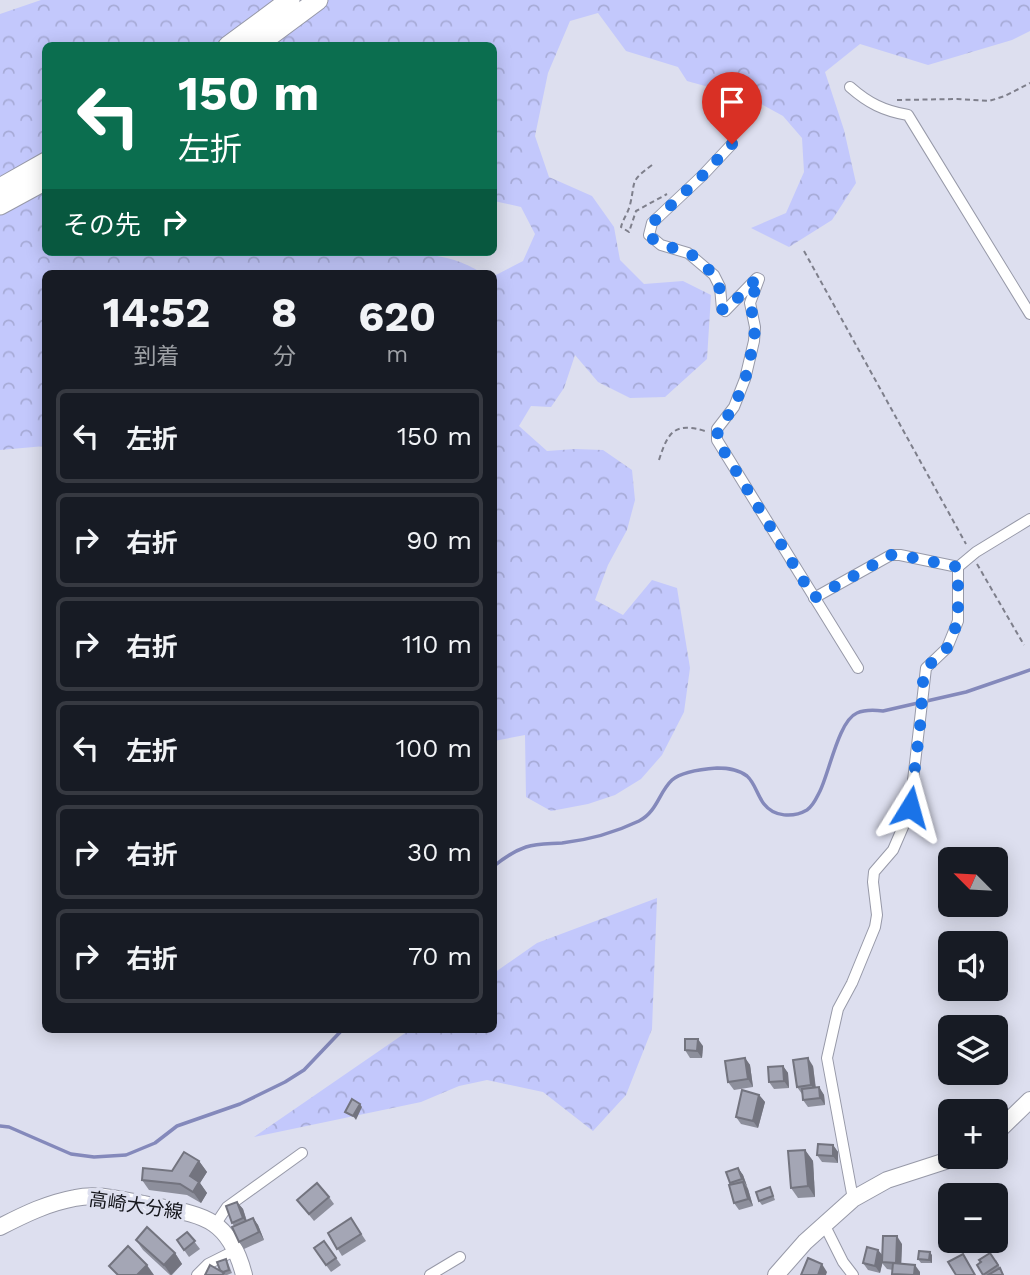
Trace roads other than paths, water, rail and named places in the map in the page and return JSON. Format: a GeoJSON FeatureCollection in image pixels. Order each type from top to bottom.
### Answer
{"type":"FeatureCollection","features":[{"type":"Feature","properties":{"kind":"highway"},"geometry":{"type":"LineString","coordinates":[[233,42],[290,0]]}},
{"type":"Feature","properties":{"kind":"highway"},"geometry":{"type":"LineString","coordinates":[[261,42],[318,0]]}},
{"type":"Feature","properties":{"kind":"highway"},"geometry":{"type":"LineString","coordinates":[[0,188],[42,165]]}},
{"type":"Feature","properties":{"kind":"highway"},"geometry":{"type":"LineString","coordinates":[[0,205],[42,182]]}},
{"type":"Feature","properties":{"kind":"main road"},"geometry":{"type":"LineString","coordinates":[[1008,1121],[1030,1100]]}},
{"type":"Feature","properties":{"kind":"main road"},"geometry":{"type":"LineString","coordinates":[[776,1275],[824,1224],[853,1199],[887,1180],[938,1163]]}},
{"type":"Feature","properties":{"kind":"main road","name":"高崎大分線"},"geometry":{"type":"LineString","coordinates":[[0,1227],[40,1207],[78,1197],[106,1196],[192,1212],[209,1219],[236,1250],[244,1275]]}},
{"type":"Feature","properties":{"kind":"street"},"geometry":{"type":"LineString","coordinates":[[850,87],[868,102],[908,115],[1030,314]]}},
{"type":"Feature","properties":{"kind":"street"},"geometry":{"type":"LineString","coordinates":[[732,144],[652,223],[649,235],[661,245],[688,253],[714,275],[720,286],[722,309],[725,311],[759,279],[750,303],[755,327],[745,380],[734,407],[718,429],[717,440],[858,668]]}},
{"type":"Feature","properties":{"kind":"street"},"geometry":{"type":"LineString","coordinates":[[853,1199],[827,1058],[838,1009],[875,927],[877,915],[874,872],[893,850],[906,821],[926,668],[947,648],[958,621],[958,567],[972,555],[1030,519]]}},
{"type":"Feature","properties":{"kind":"street"},"geometry":{"type":"LineString","coordinates":[[814,598],[891,555],[958,567]]}},
{"type":"Feature","properties":{"kind":"street"},"geometry":{"type":"LineString","coordinates":[[215,1225],[227,1207],[302,1153]]}},
{"type":"Feature","properties":{"kind":"street"},"geometry":{"type":"LineString","coordinates":[[824,1224],[843,1262],[853,1275]]}},
{"type":"Feature","properties":{"kind":"street"},"geometry":{"type":"LineString","coordinates":[[197,1275],[208,1265],[236,1250]]}},
{"type":"Feature","properties":{"kind":"street"},"geometry":{"type":"LineString","coordinates":[[430,1275],[460,1256]]}},
{"type":"Feature","properties":{"kind":"waterway"},"geometry":{"type":"LineString","coordinates":[[497,864],[526,847],[592,838],[639,821],[650,812],[672,780],[681,774],[700,770],[733,769],[750,779],[764,804],[773,812],[784,815],[802,813],[815,800],[844,726],[857,713],[867,710],[883,711],[966,692],[1030,670]]}},
{"type":"Feature","properties":{"kind":"waterway"},"geometry":{"type":"LineString","coordinates":[[0,1126],[9,1127],[71,1154],[94,1157],[126,1155],[155,1143],[177,1126],[240,1104],[285,1082],[304,1070],[339,1033]]}}]}
